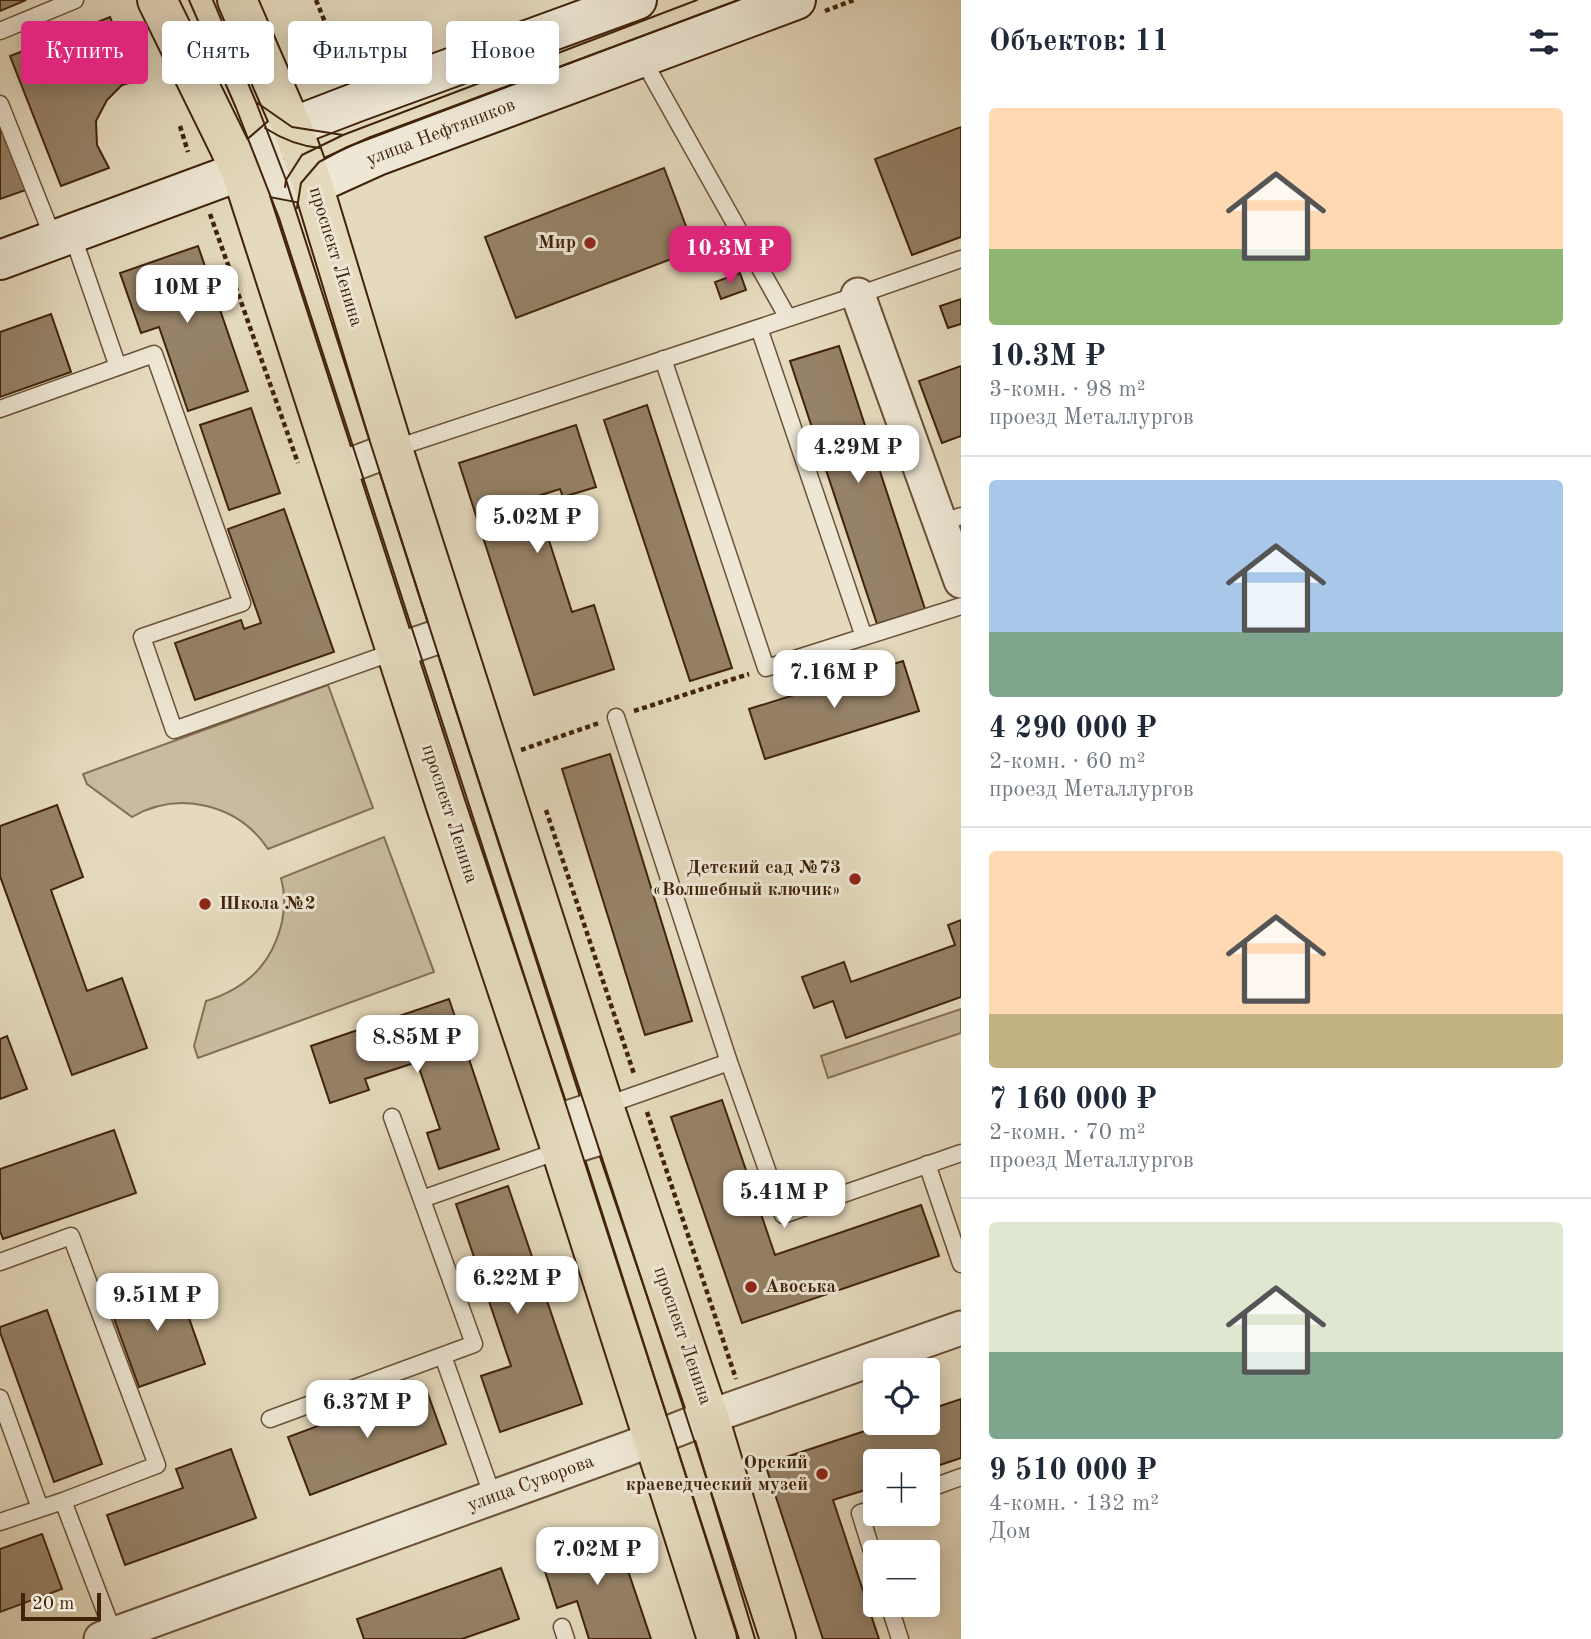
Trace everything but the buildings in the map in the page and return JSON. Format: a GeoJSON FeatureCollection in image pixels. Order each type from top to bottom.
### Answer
{"type":"FeatureCollection","features":[{"type":"Feature","properties":{"kind":"main road","name":"проспект Ленина"},"geometry":{"type":"LineString","coordinates":[[157,0],[241,171],[717,1639]]}},
{"type":"Feature","properties":{"kind":"main road","name":"проспект Ленина"},"geometry":{"type":"LineString","coordinates":[[237,0],[292,127],[313,185],[393,449],[608,1120],[709,1417],[776,1639]]}},
{"type":"Feature","properties":{"kind":"main road"},"geometry":{"type":"LineString","coordinates":[[0,260],[241,171],[292,127],[637,0]]}},
{"type":"Feature","properties":{"kind":"main road","name":"улица Нефтяников"},"geometry":{"type":"LineString","coordinates":[[313,185],[377,156],[796,0]]}},
{"type":"Feature","properties":{"kind":"main road"},"geometry":{"type":"LineString","coordinates":[[241,171],[313,185]]}},
{"type":"Feature","properties":{"kind":"street"},"geometry":{"type":"LineString","coordinates":[[858,295],[951,519],[961,581]]}},
{"type":"Feature","properties":{"kind":"street"},"geometry":{"type":"LineString","coordinates":[[337,470],[393,449]]}},
{"type":"Feature","properties":{"kind":"street"},"geometry":{"type":"LineString","coordinates":[[396,651],[452,632]]}},
{"type":"Feature","properties":{"kind":"street"},"geometry":{"type":"LineString","coordinates":[[556,1136],[608,1120]]}},
{"type":"Feature","properties":{"kind":"street","name":"улица Суворова"},"geometry":{"type":"LineString","coordinates":[[110,1637],[709,1417],[961,1328]]}},
{"type":"Feature","properties":{"kind":"lane"},"geometry":{"type":"LineString","coordinates":[[0,31],[75,0]]}},
{"type":"Feature","properties":{"kind":"lane"},"geometry":{"type":"LineString","coordinates":[[643,57],[788,318]]}},
{"type":"Feature","properties":{"kind":"lane"},"geometry":{"type":"LineString","coordinates":[[0,104],[63,237],[118,368]]}},
{"type":"Feature","properties":{"kind":"lane"},"geometry":{"type":"LineString","coordinates":[[393,449],[961,259]]}},
{"type":"Feature","properties":{"kind":"lane"},"geometry":{"type":"LineString","coordinates":[[759,328],[864,637]]}},
{"type":"Feature","properties":{"kind":"lane"},"geometry":{"type":"LineString","coordinates":[[0,409],[154,355],[242,603],[142,638],[174,730],[396,651]]}},
{"type":"Feature","properties":{"kind":"lane"},"geometry":{"type":"LineString","coordinates":[[663,359],[766,668],[961,606]]}},
{"type":"Feature","properties":{"kind":"lane"},"geometry":{"type":"LineString","coordinates":[[616,717],[729,1062],[783,1215],[961,1153]]}},
{"type":"Feature","properties":{"kind":"lane"},"geometry":{"type":"LineString","coordinates":[[608,1120],[729,1062]]}},
{"type":"Feature","properties":{"kind":"lane"},"geometry":{"type":"LineString","coordinates":[[270,1419],[474,1344],[392,1116]]}},
{"type":"Feature","properties":{"kind":"lane"},"geometry":{"type":"LineString","coordinates":[[422,1199],[556,1136]]}},
{"type":"Feature","properties":{"kind":"lane"},"geometry":{"type":"LineString","coordinates":[[927,1164],[961,1264]]}},
{"type":"Feature","properties":{"kind":"lane"},"geometry":{"type":"LineString","coordinates":[[0,1262],[71,1236],[157,1465],[0,1522]]}},
{"type":"Feature","properties":{"kind":"lane"},"geometry":{"type":"LineString","coordinates":[[443,1356],[493,1497]]}},
{"type":"Feature","properties":{"kind":"lane"},"geometry":{"type":"LineString","coordinates":[[0,1398],[40,1508]]}},
{"type":"Feature","properties":{"kind":"lane"},"geometry":{"type":"LineString","coordinates":[[940,1485],[961,1477]]}},
{"type":"Feature","properties":{"kind":"lane"},"geometry":{"type":"LineString","coordinates":[[63,1501],[110,1637]]}},
{"type":"Feature","properties":{"kind":"lane"},"geometry":{"type":"LineString","coordinates":[[893,1617],[900,1639]]}},
{"type":"Feature","properties":{"kind":"path"},"geometry":{"type":"LineString","coordinates":[[316,0],[324,21]]}},
{"type":"Feature","properties":{"kind":"path"},"geometry":{"type":"LineString","coordinates":[[616,717],[766,668]]}},
{"type":"Feature","properties":{"kind":"shaded area"},"geometry":{"type":"Polygon","coordinates":[[[328,685],[373,808],[268,849],[241,821],[206,806],[169,804],[132,817],[87,784],[83,774],[328,685]]]}},
{"type":"Feature","properties":{"kind":"shaded area"},"geometry":{"type":"Polygon","coordinates":[[[384,837],[434,972],[198,1058],[194,1046],[206,1001],[234,989],[256,972],[278,937],[284,905],[281,878],[384,837]]]}},
{"type":"Feature","properties":{"kind":"shaded area"},"geometry":{"type":"Polygon","coordinates":[[[961,1009],[961,1033],[828,1078],[821,1056],[961,1009]]]}},
{"type":"Feature","properties":{"kind":"tram line"},"geometry":{"type":"LineString","coordinates":[[189,0],[236,108],[279,218],[739,1639]]}},
{"type":"Feature","properties":{"kind":"tram line"},"geometry":{"type":"LineString","coordinates":[[213,0],[286,180],[759,1639]]}},
{"type":"Feature","properties":{"kind":"tram line"},"geometry":{"type":"LineString","coordinates":[[285,187],[286,180],[302,155],[343,135],[697,0]]}},
{"type":"Feature","properties":{"kind":"tram line"},"geometry":{"type":"LineString","coordinates":[[297,208],[301,183],[319,162],[347,147],[738,0]]}},
{"type":"Feature","properties":{"kind":"tram line"},"geometry":{"type":"LineString","coordinates":[[256,102],[292,127],[343,135]]}},
{"type":"Feature","properties":{"kind":"tram line"},"geometry":{"type":"LineString","coordinates":[[265,128],[291,141],[320,148]]}},
{"type":"Feature","properties":{"kind":"place","name":"Мир"},"geometry":{"type":"Point","coordinates":[590,243]}},
{"type":"Feature","properties":{"kind":"place","name":"Детский сад №73 «Волшебный ключик»"},"geometry":{"type":"Point","coordinates":[855,879]}},
{"type":"Feature","properties":{"kind":"place","name":"Школа №2"},"geometry":{"type":"Point","coordinates":[205,904]}},
{"type":"Feature","properties":{"kind":"place","name":"Авоська"},"geometry":{"type":"Point","coordinates":[751,1287]}},
{"type":"Feature","properties":{"kind":"place","name":"Орский краеведческий музей"},"geometry":{"type":"Point","coordinates":[822,1474]}}]}
